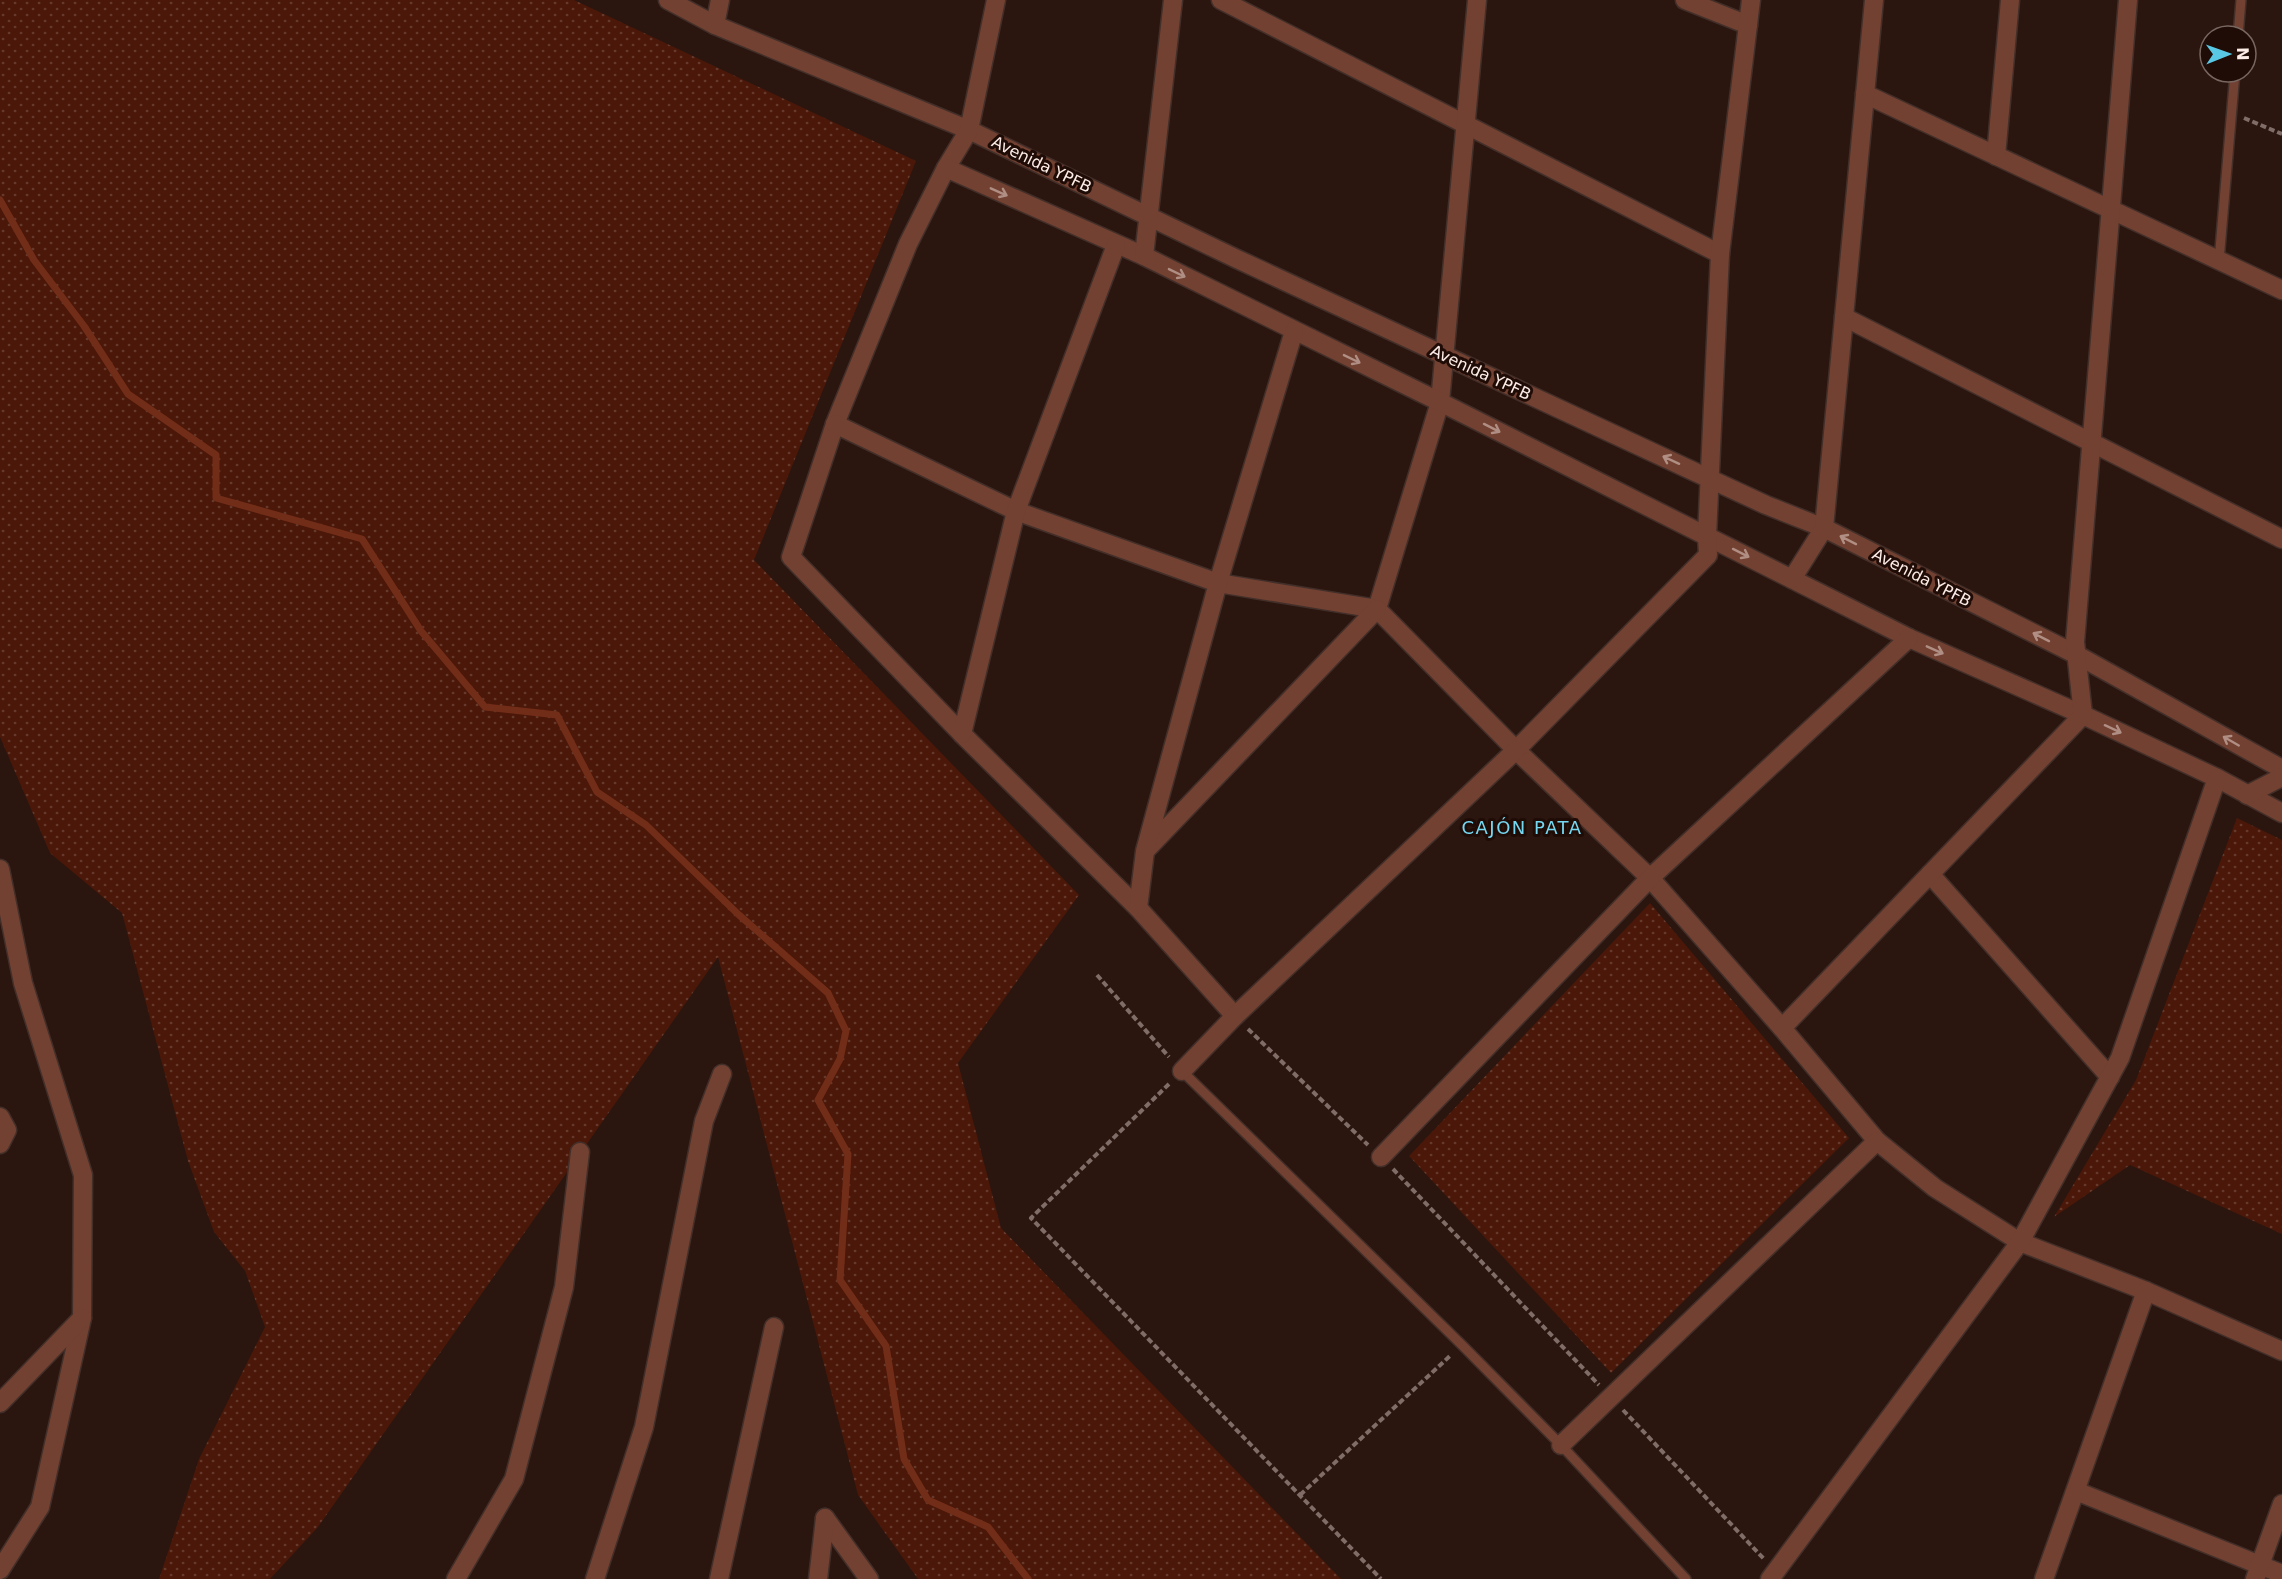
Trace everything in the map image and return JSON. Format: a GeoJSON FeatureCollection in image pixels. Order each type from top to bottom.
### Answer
{"type":"FeatureCollection","features":[{"type":"Feature","properties":{"kind":"street","name":"Avenida YPFB"},"geometry":{"type":"LineString","coordinates":[[668,0],[715,25],[969,130],[1236,259],[1710,478],[1824,528],[2077,655],[2282,769]]}},
{"type":"Feature","properties":{"kind":"street"},"geometry":{"type":"LineString","coordinates":[[715,25],[720,0]]}},
{"type":"Feature","properties":{"kind":"street"},"geometry":{"type":"LineString","coordinates":[[996,0],[969,130],[946,168],[909,244],[835,424],[791,557],[962,734],[1138,908],[1235,1016]]}},
{"type":"Feature","properties":{"kind":"street"},"geometry":{"type":"LineString","coordinates":[[1144,256],[1173,0]]}},
{"type":"Feature","properties":{"kind":"street"},"geometry":{"type":"LineString","coordinates":[[1221,0],[1720,254]]}},
{"type":"Feature","properties":{"kind":"street"},"geometry":{"type":"LineString","coordinates":[[1145,851],[1377,609],[1440,402],[1477,0]]}},
{"type":"Feature","properties":{"kind":"street"},"geometry":{"type":"LineString","coordinates":[[1685,0],[1748,25]]}},
{"type":"Feature","properties":{"kind":"street"},"geometry":{"type":"LineString","coordinates":[[1182,1071],[1235,1016],[1516,750],[1708,555],[1720,254],[1751,0]]}},
{"type":"Feature","properties":{"kind":"street"},"geometry":{"type":"LineString","coordinates":[[1792,579],[1824,528],[1874,0]]}},
{"type":"Feature","properties":{"kind":"street"},"geometry":{"type":"LineString","coordinates":[[1996,156],[2010,0]]}},
{"type":"Feature","properties":{"kind":"street"},"geometry":{"type":"LineString","coordinates":[[1782,1028],[2083,715],[2075,642],[2128,0]]}},
{"type":"Feature","properties":{"kind":"street"},"geometry":{"type":"LineString","coordinates":[[1865,94],[2282,290]]}},
{"type":"Feature","properties":{"kind":"street"},"geometry":{"type":"LineString","coordinates":[[946,168],[1144,256],[1910,638],[2217,778],[2282,813]]}},
{"type":"Feature","properties":{"kind":"street"},"geometry":{"type":"LineString","coordinates":[[962,734],[1016,512],[1116,244]]}},
{"type":"Feature","properties":{"kind":"street"},"geometry":{"type":"LineString","coordinates":[[1844,317],[2282,539]]}},
{"type":"Feature","properties":{"kind":"street"},"geometry":{"type":"LineString","coordinates":[[1138,908],[1145,851],[1218,582],[1294,331]]}},
{"type":"Feature","properties":{"kind":"street"},"geometry":{"type":"LineString","coordinates":[[835,424],[1016,512],[1218,582],[1377,609],[1516,750],[1650,878],[1782,1028],[1876,1141],[1935,1188],[2020,1242],[2146,1291],[2282,1351]]}},
{"type":"Feature","properties":{"kind":"street"},"geometry":{"type":"LineString","coordinates":[[1381,1157],[1650,878],[1910,638]]}},
{"type":"Feature","properties":{"kind":"street"},"geometry":{"type":"LineString","coordinates":[[2247,795],[2282,777]]}},
{"type":"Feature","properties":{"kind":"street"},"geometry":{"type":"LineString","coordinates":[[1773,1576],[2020,1242],[2120,1058],[2217,778]]}},
{"type":"Feature","properties":{"kind":"street"},"geometry":{"type":"LineString","coordinates":[[0,869],[23,983],[83,1175],[82,1318],[40,1507],[0,1570]]}},
{"type":"Feature","properties":{"kind":"street"},"geometry":{"type":"LineString","coordinates":[[1930,874],[2110,1077]]}},
{"type":"Feature","properties":{"kind":"street"},"geometry":{"type":"LineString","coordinates":[[595,1579],[644,1427],[704,1121],[722,1074]]}},
{"type":"Feature","properties":{"kind":"street"},"geometry":{"type":"LineString","coordinates":[[0,1117],[6,1130],[0,1144]]}},
{"type":"Feature","properties":{"kind":"street"},"geometry":{"type":"LineString","coordinates":[[1561,1445],[1876,1141]]}},
{"type":"Feature","properties":{"kind":"street"},"geometry":{"type":"LineString","coordinates":[[456,1579],[514,1479],[564,1287],[580,1152]]}},
{"type":"Feature","properties":{"kind":"street"},"geometry":{"type":"LineString","coordinates":[[2044,1579],[2146,1291]]}},
{"type":"Feature","properties":{"kind":"street"},"geometry":{"type":"LineString","coordinates":[[0,1403],[82,1318]]}},
{"type":"Feature","properties":{"kind":"street"},"geometry":{"type":"LineString","coordinates":[[719,1579],[774,1327]]}},
{"type":"Feature","properties":{"kind":"street"},"geometry":{"type":"LineString","coordinates":[[2076,1491],[2258,1572],[2282,1574]]}},
{"type":"Feature","properties":{"kind":"street"},"geometry":{"type":"LineString","coordinates":[[2258,1572],[2282,1504]]}},
{"type":"Feature","properties":{"kind":"street"},"geometry":{"type":"LineString","coordinates":[[818,1579],[825,1518],[869,1579]]}},
{"type":"Feature","properties":{"kind":"lane"},"geometry":{"type":"LineString","coordinates":[[2239,24],[2241,0]]}},
{"type":"Feature","properties":{"kind":"lane"},"geometry":{"type":"LineString","coordinates":[[2219,261],[2234,84]]}},
{"type":"Feature","properties":{"kind":"lane"},"geometry":{"type":"LineString","coordinates":[[1182,1071],[1462,1345],[1561,1445],[1686,1579]]}},
{"type":"Feature","properties":{"kind":"path"},"geometry":{"type":"LineString","coordinates":[[2232,112],[2282,134]]}},
{"type":"Feature","properties":{"kind":"path"},"geometry":{"type":"LineString","coordinates":[[1097,975],[1182,1071],[1031,1218],[1381,1579]]}},
{"type":"Feature","properties":{"kind":"path"},"geometry":{"type":"LineString","coordinates":[[1235,1016],[1381,1157],[1611,1397],[1773,1576]]}},
{"type":"Feature","properties":{"kind":"path"},"geometry":{"type":"LineString","coordinates":[[1300,1495],[1462,1345]]}},
{"type":"Feature","properties":{"kind":"shaded area"},"geometry":{"type":"Polygon","coordinates":[[[0,0],[574,0],[916,161],[754,560],[1079,895],[958,1063],[1001,1228],[1341,1579],[918,1579],[858,1495],[718,957],[318,1527],[270,1579],[159,1579],[199,1459],[265,1327],[245,1271],[214,1232],[188,1161],[122,913],[50,853],[0,737],[0,0]]]}},
{"type":"Feature","properties":{"kind":"shaded area"},"geometry":{"type":"Polygon","coordinates":[[[2237,818],[2282,840],[2282,1234],[2130,1165],[2054,1217],[2136,1080],[2237,818]]]}},
{"type":"Feature","properties":{"kind":"shaded area"},"geometry":{"type":"Polygon","coordinates":[[[1650,903],[1849,1138],[1611,1373],[1409,1156],[1650,903]]]}},
{"type":"Feature","properties":{"kind":"waterway"},"geometry":{"type":"LineString","coordinates":[[0,200],[34,260],[84,326],[128,394],[216,455],[216,498],[362,539],[421,631],[485,707],[557,715],[597,792],[646,825],[739,915],[828,993],[846,1031],[840,1059],[818,1100],[848,1154],[840,1280],[886,1346],[904,1459],[928,1500],[988,1527],[1028,1579]]}},
{"type":"Feature","properties":{"kind":"district","name":"CAJÓN PATA"},"geometry":{"type":"Point","coordinates":[1522,828]}}]}
